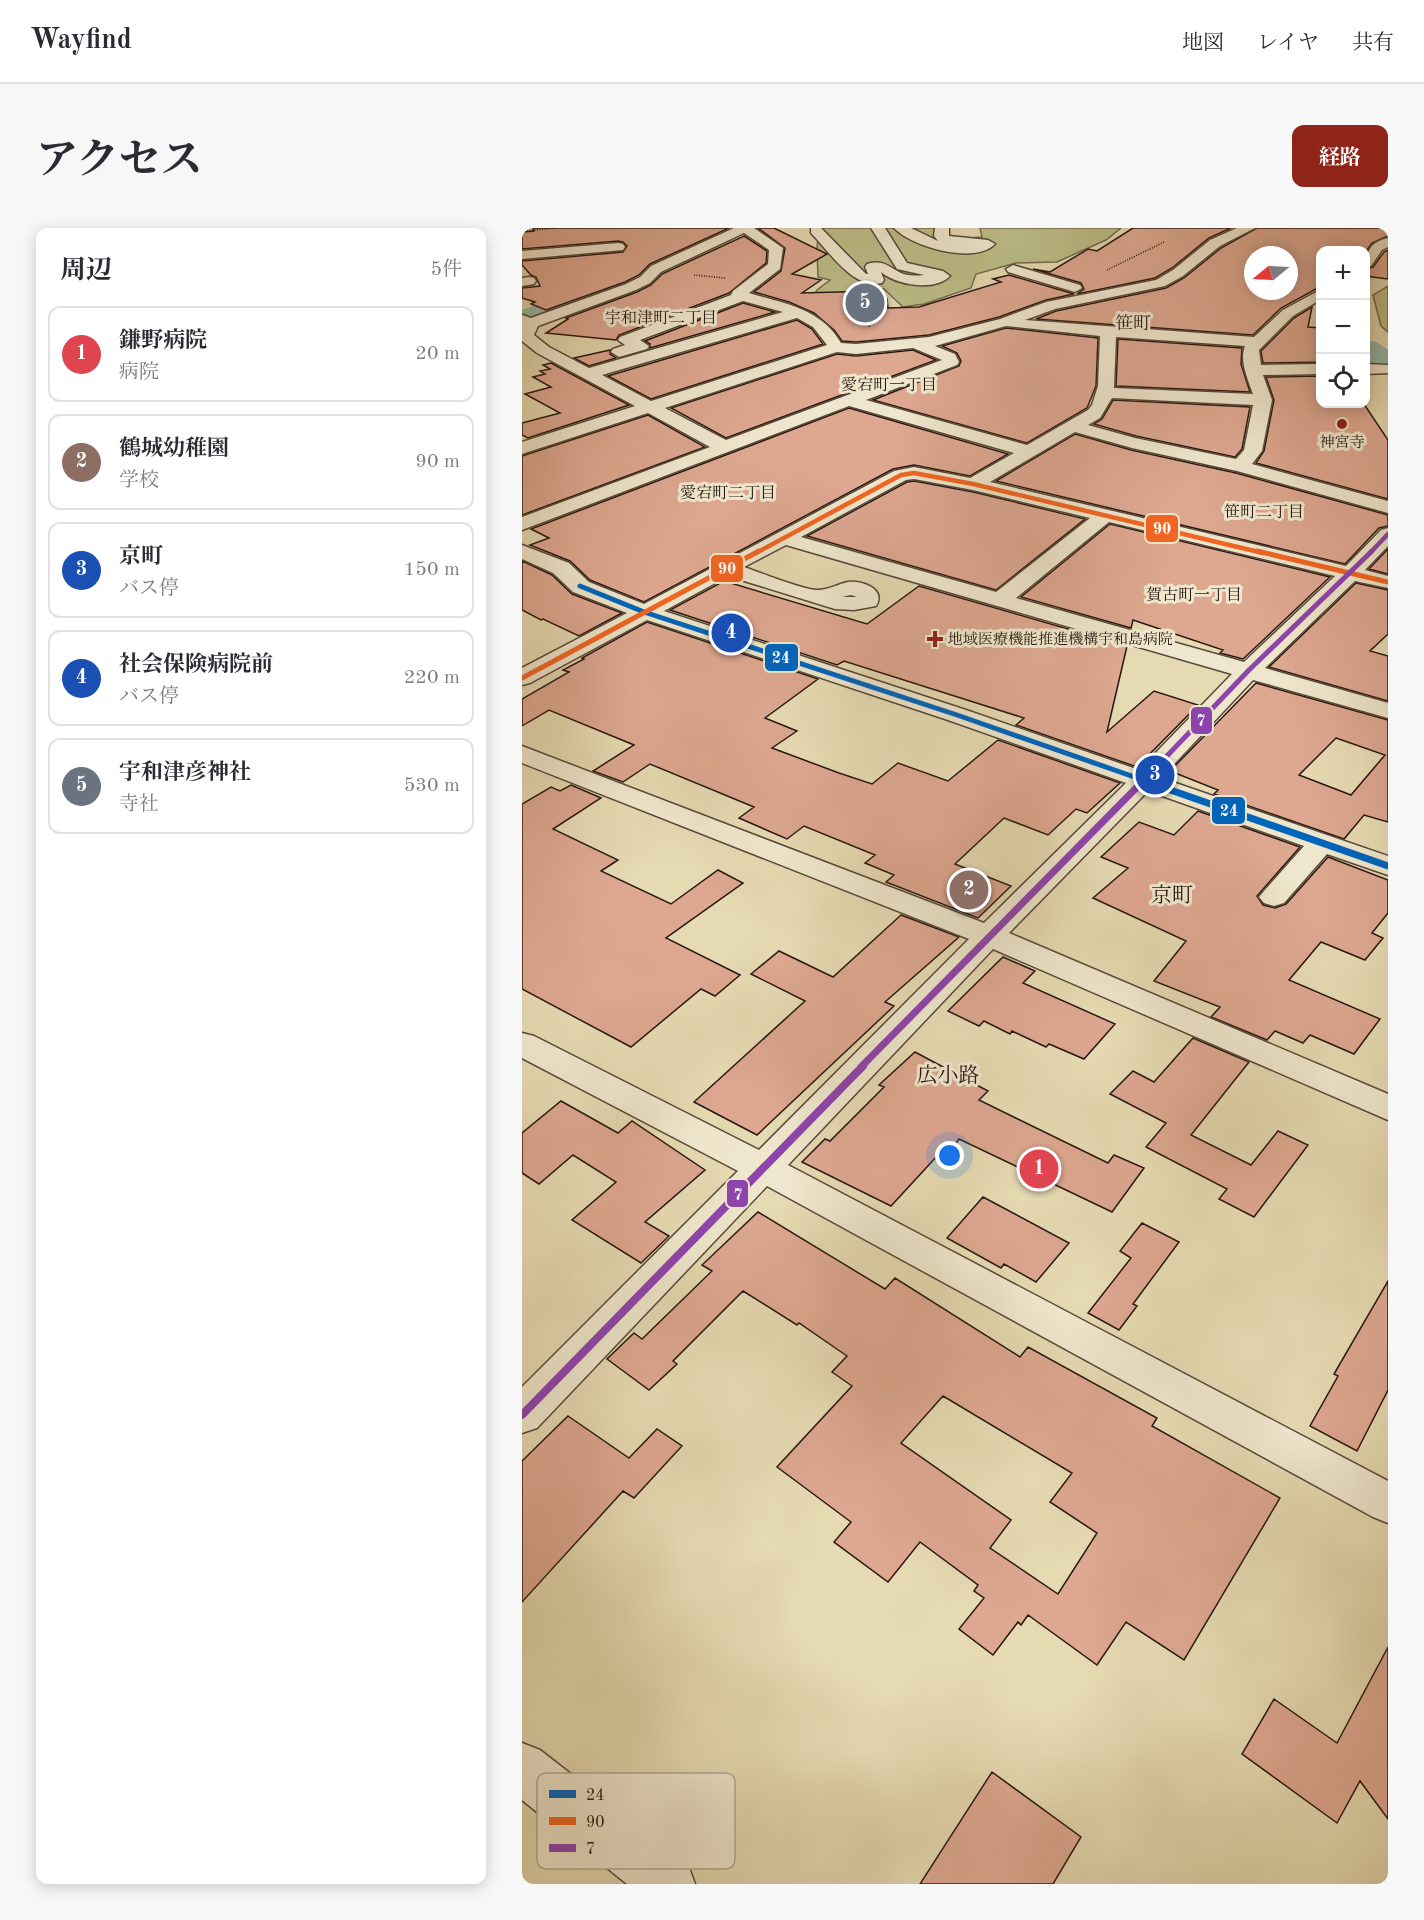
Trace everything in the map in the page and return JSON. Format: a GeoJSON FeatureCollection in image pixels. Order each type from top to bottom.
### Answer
{"type":"FeatureCollection","features":[{"type":"Feature","properties":{"kind":"street"},"geometry":{"type":"LineString","coordinates":[[725,447],[543,350],[526,336],[527,321],[631,287],[645,280],[656,269],[745,228],[776,248],[775,266],[738,294],[799,312],[820,323],[837,347]]}},
{"type":"Feature","properties":{"kind":"street"},"geometry":{"type":"LineString","coordinates":[[816,230],[861,277],[877,280],[872,267],[877,265],[882,265],[896,277],[934,279],[943,276],[936,272],[908,270],[902,266],[878,228]]}},
{"type":"Feature","properties":{"kind":"street"},"geometry":{"type":"LineString","coordinates":[[900,228],[940,248],[972,249],[988,244],[945,240],[941,236],[942,228]]}},
{"type":"Feature","properties":{"kind":"street"},"geometry":{"type":"LineString","coordinates":[[522,448],[837,347],[863,348],[911,336],[930,342],[1005,322],[1060,303],[1160,283],[1178,273],[1223,239],[1248,228]]}},
{"type":"Feature","properties":{"kind":"street"},"geometry":{"type":"LineString","coordinates":[[591,234],[599,249]]}},
{"type":"Feature","properties":{"kind":"street"},"geometry":{"type":"LineString","coordinates":[[1370,256],[1377,247],[1388,242]]}},
{"type":"Feature","properties":{"kind":"street"},"geometry":{"type":"LineString","coordinates":[[522,255],[618,247]]}},
{"type":"Feature","properties":{"kind":"street"},"geometry":{"type":"LineString","coordinates":[[1014,269],[1075,288]]}},
{"type":"Feature","properties":{"kind":"street"},"geometry":{"type":"LineString","coordinates":[[1060,303],[1075,288],[1107,270]]}},
{"type":"Feature","properties":{"kind":"street"},"geometry":{"type":"LineString","coordinates":[[572,366],[641,346],[626,340],[742,296]]}},
{"type":"Feature","properties":{"kind":"street"},"geometry":{"type":"LineString","coordinates":[[1240,466],[1253,451],[1263,400],[1253,370],[1251,349],[1288,313],[1316,296]]}},
{"type":"Feature","properties":{"kind":"street"},"geometry":{"type":"LineString","coordinates":[[587,374],[799,312]]}},
{"type":"Feature","properties":{"kind":"street"},"geometry":{"type":"LineString","coordinates":[[973,484],[1100,409],[1106,393],[1103,332],[1105,314]]}},
{"type":"Feature","properties":{"kind":"street"},"geometry":{"type":"LineString","coordinates":[[1005,322],[1103,332],[1256,342]]}},
{"type":"Feature","properties":{"kind":"street"},"geometry":{"type":"LineString","coordinates":[[522,524],[951,362],[949,357],[911,336]]}},
{"type":"Feature","properties":{"kind":"street"},"geometry":{"type":"LineString","coordinates":[[522,357],[543,350]]}},
{"type":"Feature","properties":{"kind":"street"},"geometry":{"type":"LineString","coordinates":[[1253,370],[1316,369]]}},
{"type":"Feature","properties":{"kind":"street"},"geometry":{"type":"LineString","coordinates":[[1370,369],[1383,369]]}},
{"type":"Feature","properties":{"kind":"street"},"geometry":{"type":"LineString","coordinates":[[1106,393],[1263,400]]}},
{"type":"Feature","properties":{"kind":"street"},"geometry":{"type":"LineString","coordinates":[[849,401],[1028,451]]}},
{"type":"Feature","properties":{"kind":"street"},"geometry":{"type":"LineString","coordinates":[[1073,426],[1132,443],[1240,466],[1388,507]]}},
{"type":"Feature","properties":{"kind":"street"},"geometry":{"type":"LineString","coordinates":[[522,678],[901,475],[914,473],[973,484],[1388,582]]}},
{"type":"Feature","properties":{"kind":"street"},"geometry":{"type":"LineString","coordinates":[[1000,600],[1106,515]]}},
{"type":"Feature","properties":{"kind":"street"},"geometry":{"type":"LineString","coordinates":[[522,1414],[765,1168],[1249,670],[1351,573],[1388,534]]}},
{"type":"Feature","properties":{"kind":"street"},"geometry":{"type":"LineString","coordinates":[[784,538],[1388,711]]}},
{"type":"Feature","properties":{"kind":"street"},"geometry":{"type":"LineString","coordinates":[[522,550],[561,568],[581,587],[645,612],[957,715],[1388,866]]}},
{"type":"Feature","properties":{"kind":"street"},"geometry":{"type":"LineString","coordinates":[[727,569],[816,597]]}},
{"type":"Feature","properties":{"kind":"street"},"geometry":{"type":"LineString","coordinates":[[522,754],[989,936],[1388,1108]]}},
{"type":"Feature","properties":{"kind":"street"},"geometry":{"type":"LineString","coordinates":[[1274,897],[1322,843]]}},
{"type":"Feature","properties":{"kind":"street"},"geometry":{"type":"LineString","coordinates":[[522,1044],[765,1168],[1388,1503]]}},
{"type":"Feature","properties":{"kind":"street"},"geometry":{"type":"LineString","coordinates":[[522,1768],[537,1780]]}},
{"type":"Feature","properties":{"kind":"street"},"geometry":{"type":"LineString","coordinates":[[650,1869],[669,1884]]}},
{"type":"Feature","properties":{"kind":"path"},"geometry":{"type":"LineString","coordinates":[[522,231],[557,228]]}},
{"type":"Feature","properties":{"kind":"path"},"geometry":{"type":"LineString","coordinates":[[1107,270],[1164,242]]}},
{"type":"Feature","properties":{"kind":"path"},"geometry":{"type":"LineString","coordinates":[[673,261],[679,265],[683,274],[753,281]]}},
{"type":"Feature","properties":{"kind":"green space"},"geometry":{"type":"Polygon","coordinates":[[[819,228],[934,228],[954,239],[982,237],[980,228],[1121,228],[1106,240],[1057,262],[1016,263],[976,274],[971,288],[924,304],[903,307],[884,289],[851,292],[841,318],[823,321],[805,312],[817,290],[830,280],[818,277],[819,228]]]}},
{"type":"Feature","properties":{"kind":"green space"},"geometry":{"type":"Polygon","coordinates":[[[1388,286],[1388,332],[1381,326],[1373,295],[1388,286]]]}},
{"type":"Feature","properties":{"kind":"building"},"geometry":{"type":"Polygon","coordinates":[[[533,228],[729,228],[650,264],[639,275],[625,282],[546,310],[531,304],[535,302],[522,298],[522,288],[540,286],[536,277],[522,265],[522,261],[623,252],[627,246],[618,241],[522,249],[522,232],[534,231],[533,228]]]}},
{"type":"Feature","properties":{"kind":"building"},"geometry":{"type":"Polygon","coordinates":[[[758,228],[774,228],[827,254],[792,274],[821,280],[802,293],[875,291],[876,297],[887,299],[888,308],[919,307],[1001,282],[993,279],[1009,275],[1074,294],[1046,300],[999,317],[929,335],[856,342],[842,341],[834,330],[814,313],[789,302],[754,292],[781,271],[785,248],[758,228]]]}},
{"type":"Feature","properties":{"kind":"building"},"geometry":{"type":"Polygon","coordinates":[[[1133,228],[1231,228],[1209,238],[1172,268],[1155,278],[1077,294],[1084,289],[1081,283],[1033,269],[1050,272],[1088,249],[1097,251],[1133,228]]]}},
{"type":"Feature","properties":{"kind":"building"},"geometry":{"type":"Polygon","coordinates":[[[1257,228],[1388,228],[1388,236],[1370,246],[1316,246],[1316,289],[1298,299],[1298,246],[1244,246],[1244,300],[1296,300],[1281,308],[1253,335],[1036,319],[1056,311],[1166,288],[1184,278],[1221,248],[1257,228]]]}},
{"type":"Feature","properties":{"kind":"building"},"geometry":{"type":"Polygon","coordinates":[[[744,236],[767,251],[766,263],[729,293],[619,335],[616,340],[546,333],[568,319],[566,318],[637,292],[651,285],[662,274],[744,236]]]}},
{"type":"Feature","properties":{"kind":"building"},"geometry":{"type":"Polygon","coordinates":[[[1388,250],[1388,279],[1370,277],[1370,268],[1388,250]]]}},
{"type":"Feature","properties":{"kind":"building"},"geometry":{"type":"Polygon","coordinates":[[[743,303],[775,312],[650,348],[650,344],[645,341],[743,303]]]}},
{"type":"Feature","properties":{"kind":"building"},"geometry":{"type":"Polygon","coordinates":[[[1312,307],[1308,327],[1316,328],[1316,362],[1263,363],[1261,351],[1294,318],[1312,307]]]}},
{"type":"Feature","properties":{"kind":"building"},"geometry":{"type":"Polygon","coordinates":[[[797,320],[812,329],[823,344],[651,399],[608,376],[797,320]]]}},
{"type":"Feature","properties":{"kind":"building"},"geometry":{"type":"Polygon","coordinates":[[[1006,328],[1098,338],[1096,386],[1087,408],[1027,443],[873,400],[959,366],[961,361],[957,353],[942,346],[1006,328]]]}},
{"type":"Feature","properties":{"kind":"building"},"geometry":{"type":"Polygon","coordinates":[[[1118,339],[1242,348],[1241,364],[1250,392],[1116,386],[1118,339]]]}},
{"type":"Feature","properties":{"kind":"building"},"geometry":{"type":"Polygon","coordinates":[[[610,350],[610,354],[616,358],[589,366],[574,358],[610,350]]]}},
{"type":"Feature","properties":{"kind":"building"},"geometry":{"type":"Polygon","coordinates":[[[913,350],[936,360],[726,438],[671,408],[837,354],[856,356],[913,350]]]}},
{"type":"Feature","properties":{"kind":"building"},"geometry":{"type":"Polygon","coordinates":[[[551,363],[629,405],[528,438],[522,435],[522,423],[560,413],[525,394],[551,387],[533,377],[545,374],[540,371],[550,369],[543,365],[551,363]]]}},
{"type":"Feature","properties":{"kind":"building"},"geometry":{"type":"Polygon","coordinates":[[[1316,376],[1316,408],[1367,408],[1388,440],[1388,499],[1256,463],[1264,451],[1274,400],[1266,377],[1316,376]]]}},
{"type":"Feature","properties":{"kind":"building"},"geometry":{"type":"Polygon","coordinates":[[[1113,400],[1250,407],[1242,449],[1235,457],[1136,436],[1094,424],[1102,419],[1113,400]]]}},
{"type":"Feature","properties":{"kind":"building"},"geometry":{"type":"Polygon","coordinates":[[[849,408],[1008,454],[970,476],[914,465],[893,469],[644,602],[590,580],[570,561],[530,545],[549,538],[531,529],[849,408]]]}},
{"type":"Feature","properties":{"kind":"building"},"geometry":{"type":"Polygon","coordinates":[[[648,415],[705,447],[522,515],[522,456],[648,415]]]}},
{"type":"Feature","properties":{"kind":"building"},"geometry":{"type":"Polygon","coordinates":[[[1075,434],[1131,450],[1236,473],[1388,515],[1388,526],[1379,528],[1345,564],[996,481],[1075,434]]]}},
{"type":"Feature","properties":{"kind":"building"},"geometry":{"type":"Polygon","coordinates":[[[914,481],[973,492],[1085,519],[996,590],[807,536],[907,482],[914,481]]]}},
{"type":"Feature","properties":{"kind":"building"},"geometry":{"type":"Polygon","coordinates":[[[1110,524],[1330,577],[1243,659],[1220,653],[1223,650],[1133,620],[1131,628],[1021,597],[1110,524]]]}},
{"type":"Feature","properties":{"kind":"building"},"geometry":{"type":"Polygon","coordinates":[[[1388,549],[1388,574],[1369,569],[1388,549]]]}},
{"type":"Feature","properties":{"kind":"building"},"geometry":{"type":"Polygon","coordinates":[[[522,561],[552,575],[572,594],[622,613],[579,636],[541,620],[522,610],[522,561]]]}},
{"type":"Feature","properties":{"kind":"building","name":"地域医療機能推進機構宇和島病院"},"geometry":{"type":"Polygon","coordinates":[[[724,581],[867,624],[919,586],[1127,646],[1107,732],[1154,691],[1198,705],[1137,767],[1016,725],[1024,718],[844,661],[837,665],[670,610],[724,581]]]}},
{"type":"Feature","properties":{"kind":"building"},"geometry":{"type":"Polygon","coordinates":[[[1356,583],[1388,590],[1388,634],[1370,651],[1388,656],[1388,701],[1269,667],[1356,583]]]}},
{"type":"Feature","properties":{"kind":"building"},"geometry":{"type":"Polygon","coordinates":[[[647,622],[818,679],[765,718],[797,731],[772,748],[839,773],[872,784],[898,763],[948,781],[998,740],[1120,783],[1087,813],[1076,809],[1048,835],[1004,818],[955,864],[1011,886],[978,918],[886,882],[894,875],[865,863],[875,855],[804,826],[787,839],[739,818],[754,807],[650,764],[623,782],[593,771],[634,745],[549,710],[522,726],[522,699],[569,672],[563,670],[584,659],[582,658],[647,622]]]}},
{"type":"Feature","properties":{"kind":"building"},"geometry":{"type":"Polygon","coordinates":[[[1256,683],[1388,720],[1388,822],[1364,815],[1344,839],[1214,794],[1218,790],[1170,771],[1256,683]],[[1336,738],[1299,775],[1351,795],[1385,755],[1336,738]]]}},
{"type":"Feature","properties":{"kind":"building"},"geometry":{"type":"Polygon","coordinates":[[[571,785],[601,798],[553,829],[618,860],[601,871],[671,904],[718,870],[743,883],[666,938],[740,975],[715,996],[701,989],[631,1047],[522,989],[522,804],[551,787],[560,791],[571,785]]]}},
{"type":"Feature","properties":{"kind":"building"},"geometry":{"type":"Polygon","coordinates":[[[1198,811],[1300,847],[1257,896],[1263,905],[1275,908],[1286,904],[1328,857],[1388,880],[1388,913],[1372,933],[1383,938],[1365,960],[1321,942],[1289,980],[1380,1019],[1354,1054],[1310,1035],[1303,1043],[1275,1031],[1267,1040],[1211,1017],[1220,1007],[1154,981],[1186,941],[1093,898],[1128,868],[1101,857],[1139,822],[1174,835],[1198,811]]]}},
{"type":"Feature","properties":{"kind":"building"},"geometry":{"type":"Polygon","coordinates":[[[901,915],[959,937],[885,1002],[894,1006],[757,1135],[694,1102],[805,1001],[751,974],[779,951],[833,977],[901,915]]]}},
{"type":"Feature","properties":{"kind":"building"},"geometry":{"type":"Polygon","coordinates":[[[1003,957],[1035,971],[1023,983],[1115,1024],[1084,1059],[1049,1044],[1046,1047],[1012,1031],[1010,1034],[984,1021],[979,1026],[948,1011],[1003,957]]]}},
{"type":"Feature","properties":{"kind":"building"},"geometry":{"type":"Polygon","coordinates":[[[1193,1038],[1249,1062],[1191,1135],[1251,1165],[1278,1131],[1308,1145],[1254,1217],[1219,1199],[1227,1189],[1146,1147],[1166,1123],[1110,1094],[1133,1071],[1154,1082],[1193,1038]]]}},
{"type":"Feature","properties":{"kind":"building"},"geometry":{"type":"Polygon","coordinates":[[[915,1052],[988,1091],[979,1100],[1108,1163],[1114,1155],[1144,1168],[1112,1212],[959,1139],[955,1145],[950,1142],[891,1206],[802,1162],[825,1139],[830,1141],[884,1087],[879,1085],[915,1052]]]}},
{"type":"Feature","properties":{"kind":"building"},"geometry":{"type":"Polygon","coordinates":[[[561,1101],[618,1133],[632,1121],[705,1170],[645,1222],[669,1236],[641,1263],[572,1220],[616,1182],[573,1155],[539,1184],[522,1173],[522,1133],[561,1101]]]}},
{"type":"Feature","properties":{"kind":"building"},"geometry":{"type":"Polygon","coordinates":[[[983,1197],[1069,1243],[1036,1282],[1004,1264],[1001,1268],[947,1238],[983,1197]]]}},
{"type":"Feature","properties":{"kind":"building"},"geometry":{"type":"Polygon","coordinates":[[[758,1212],[885,1289],[895,1278],[1020,1357],[1028,1347],[1157,1418],[1152,1426],[1280,1498],[1184,1660],[1126,1622],[1097,1665],[1028,1615],[1021,1625],[1018,1622],[993,1655],[959,1629],[984,1598],[974,1591],[978,1585],[920,1542],[888,1582],[834,1542],[851,1522],[777,1467],[852,1386],[832,1372],[847,1356],[799,1323],[797,1325],[743,1291],[673,1361],[677,1364],[649,1390],[607,1359],[634,1333],[642,1339],[712,1271],[702,1265],[758,1212]],[[943,1396],[901,1443],[1011,1520],[990,1548],[1058,1594],[1097,1533],[1050,1502],[1072,1473],[943,1396]]]}},
{"type":"Feature","properties":{"kind":"building"},"geometry":{"type":"Polygon","coordinates":[[[1142,1223],[1179,1242],[1133,1304],[1137,1306],[1119,1330],[1088,1313],[1131,1258],[1120,1251],[1142,1223]]]}},
{"type":"Feature","properties":{"kind":"building"},"geometry":{"type":"Polygon","coordinates":[[[1388,1281],[1388,1390],[1357,1451],[1310,1426],[1338,1376],[1334,1374],[1388,1281]]]}},
{"type":"Feature","properties":{"kind":"building"},"geometry":{"type":"Polygon","coordinates":[[[568,1416],[629,1458],[657,1429],[682,1446],[634,1498],[623,1491],[522,1602],[522,1461],[568,1416]]]}},
{"type":"Feature","properties":{"kind":"building"},"geometry":{"type":"Polygon","coordinates":[[[1388,1647],[1388,1819],[1360,1781],[1337,1823],[1242,1754],[1274,1699],[1337,1743],[1388,1647]]]}},
{"type":"Feature","properties":{"kind":"building"},"geometry":{"type":"Polygon","coordinates":[[[992,1772],[1081,1837],[1053,1884],[920,1884],[992,1772]]]}},
{"type":"Feature","properties":{"kind":"waterway"},"geometry":{"type":"LineString","coordinates":[[522,319],[586,296],[602,282],[618,258],[659,247],[672,238],[672,232],[666,228]]}},
{"type":"Feature","properties":{"kind":"waterway"},"geometry":{"type":"LineString","coordinates":[[1370,351],[1388,362]]}},
{"type":"Feature","properties":{"kind":"transit line","name":"90"},"geometry":{"type":"LineString","coordinates":[[522,678],[901,475],[914,473],[973,484],[1388,582]]}},
{"type":"Feature","properties":{"kind":"transit line","name":"7"},"geometry":{"type":"LineString","coordinates":[[522,1415],[1249,670],[1351,573],[1388,534]]}},
{"type":"Feature","properties":{"kind":"transit line","name":"24"},"geometry":{"type":"LineString","coordinates":[[580,586],[644,612],[957,715],[1388,866]]}},
{"type":"Feature","properties":{"kind":"place","name":"宇和津彦神社"},"geometry":{"type":"Point","coordinates":[865,303]}},
{"type":"Feature","properties":{"kind":"place","name":"神宮寺"},"geometry":{"type":"Point","coordinates":[1342,424]}},
{"type":"Feature","properties":{"kind":"place","name":"社会保険病院前"},"geometry":{"type":"Point","coordinates":[731,633]}},
{"type":"Feature","properties":{"kind":"place","name":"地域医療機能推進機構宇和島病院"},"geometry":{"type":"Point","coordinates":[935,639]}},
{"type":"Feature","properties":{"kind":"place","name":"京町"},"geometry":{"type":"Point","coordinates":[1155,775]}},
{"type":"Feature","properties":{"kind":"place","name":"鶴城幼稚園"},"geometry":{"type":"Point","coordinates":[969,890]}},
{"type":"Feature","properties":{"kind":"place","name":"鎌野病院"},"geometry":{"type":"Point","coordinates":[1039,1169]}},
{"type":"Feature","properties":{"kind":"district","name":"宇和津町二丁目"},"geometry":{"type":"Point","coordinates":[661,317]}},
{"type":"Feature","properties":{"kind":"district","name":"笹町"},"geometry":{"type":"Point","coordinates":[1133,323]}},
{"type":"Feature","properties":{"kind":"district","name":"愛宕町一丁目"},"geometry":{"type":"Point","coordinates":[889,384]}},
{"type":"Feature","properties":{"kind":"district","name":"愛宕町二丁目"},"geometry":{"type":"Point","coordinates":[728,492]}},
{"type":"Feature","properties":{"kind":"district","name":"笹町二丁目"},"geometry":{"type":"Point","coordinates":[1264,511]}},
{"type":"Feature","properties":{"kind":"district","name":"賀古町一丁目"},"geometry":{"type":"Point","coordinates":[1194,594]}},
{"type":"Feature","properties":{"kind":"district","name":"京町"},"geometry":{"type":"Point","coordinates":[1172,895]}},
{"type":"Feature","properties":{"kind":"district","name":"広小路"},"geometry":{"type":"Point","coordinates":[948,1075]}}]}
